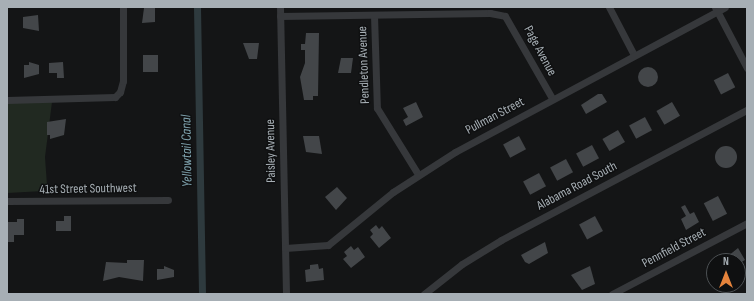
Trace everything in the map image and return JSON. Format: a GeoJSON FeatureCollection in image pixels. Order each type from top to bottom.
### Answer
{"type":"FeatureCollection","features":[{"type":"Feature","properties":{"kind":"street"},"geometry":{"type":"LineString","coordinates":[[7,100],[96,99],[115,97],[120,92],[124,81],[123,7]]}},
{"type":"Feature","properties":{"kind":"street","name":"Paisley Avenue"},"geometry":{"type":"LineString","coordinates":[[280,7],[286,294]]}},
{"type":"Feature","properties":{"kind":"street"},"geometry":{"type":"LineString","coordinates":[[609,7],[634,55]]}},
{"type":"Feature","properties":{"kind":"street","name":"Pullman Street"},"geometry":{"type":"LineString","coordinates":[[285,248],[328,245],[418,174],[552,98],[634,55],[716,9],[725,7]]}},
{"type":"Feature","properties":{"kind":"street"},"geometry":{"type":"LineString","coordinates":[[716,9],[747,68]]}},
{"type":"Feature","properties":{"kind":"street","name":"Page Avenue"},"geometry":{"type":"LineString","coordinates":[[374,15],[490,13],[505,16],[552,98]]}},
{"type":"Feature","properties":{"kind":"street"},"geometry":{"type":"LineString","coordinates":[[280,16],[374,15]]}},
{"type":"Feature","properties":{"kind":"street","name":"Pendleton Avenue"},"geometry":{"type":"LineString","coordinates":[[374,15],[377,108],[418,174]]}},
{"type":"Feature","properties":{"kind":"street","name":"Alabama Road South"},"geometry":{"type":"LineString","coordinates":[[424,294],[462,264],[501,240],[747,110]]}},
{"type":"Feature","properties":{"kind":"street","name":"41st Street Southwest"},"geometry":{"type":"LineString","coordinates":[[7,201],[168,200]]}},
{"type":"Feature","properties":{"kind":"street","name":"Pennfield Street"},"geometry":{"type":"LineString","coordinates":[[612,294],[747,223]]}},
{"type":"Feature","properties":{"kind":"shaded area"},"geometry":{"type":"Polygon","coordinates":[[[52,102],[45,157],[47,185],[44,191],[7,193],[7,103],[52,102]]]}},
{"type":"Feature","properties":{"kind":"building"},"geometry":{"type":"Polygon","coordinates":[[[144,8],[155,8],[155,22],[142,23],[144,8]]]}},
{"type":"Feature","properties":{"kind":"building"},"geometry":{"type":"Polygon","coordinates":[[[38,15],[39,31],[23,28],[23,17],[38,15]]]}},
{"type":"Feature","properties":{"kind":"building"},"geometry":{"type":"Polygon","coordinates":[[[306,33],[319,33],[318,96],[313,96],[313,100],[304,100],[300,77],[305,63],[305,50],[301,50],[301,44],[305,44],[306,33]]]}},
{"type":"Feature","properties":{"kind":"building"},"geometry":{"type":"Polygon","coordinates":[[[243,43],[259,43],[257,59],[249,59],[243,43]]]}},
{"type":"Feature","properties":{"kind":"building"},"geometry":{"type":"Polygon","coordinates":[[[143,55],[158,55],[158,72],[143,72],[143,55]]]}},
{"type":"Feature","properties":{"kind":"building"},"geometry":{"type":"Polygon","coordinates":[[[341,58],[353,58],[351,73],[338,73],[341,58]]]}},
{"type":"Feature","properties":{"kind":"building"},"geometry":{"type":"Polygon","coordinates":[[[29,62],[39,65],[39,74],[24,78],[24,65],[29,65],[29,62]]]}},
{"type":"Feature","properties":{"kind":"building"},"geometry":{"type":"Polygon","coordinates":[[[63,62],[64,78],[57,78],[57,73],[49,73],[49,63],[63,62]]]}},
{"type":"Feature","properties":{"kind":"building"},"geometry":{"type":"Polygon","coordinates":[[[644,67],[652,67],[658,73],[658,81],[652,87],[644,87],[638,81],[638,73],[644,67]]]}},
{"type":"Feature","properties":{"kind":"building"},"geometry":{"type":"Polygon","coordinates":[[[728,73],[735,87],[721,95],[714,80],[728,73]]]}},
{"type":"Feature","properties":{"kind":"building"},"geometry":{"type":"Polygon","coordinates":[[[598,94],[602,94],[607,102],[586,114],[581,105],[598,94]]]}},
{"type":"Feature","properties":{"kind":"building"},"geometry":{"type":"Polygon","coordinates":[[[416,102],[423,117],[406,126],[403,120],[408,117],[403,108],[416,102]]]}},
{"type":"Feature","properties":{"kind":"building"},"geometry":{"type":"Polygon","coordinates":[[[672,102],[680,116],[664,125],[656,111],[672,102]]]}},
{"type":"Feature","properties":{"kind":"building"},"geometry":{"type":"Polygon","coordinates":[[[645,117],[652,130],[636,139],[629,125],[645,117]]]}},
{"type":"Feature","properties":{"kind":"building"},"geometry":{"type":"Polygon","coordinates":[[[66,119],[64,135],[50,139],[50,135],[47,135],[47,122],[66,119]]]}},
{"type":"Feature","properties":{"kind":"building"},"geometry":{"type":"Polygon","coordinates":[[[618,130],[625,142],[609,151],[602,139],[618,130]]]}},
{"type":"Feature","properties":{"kind":"building"},"geometry":{"type":"Polygon","coordinates":[[[303,136],[319,136],[322,154],[306,152],[303,136]]]}},
{"type":"Feature","properties":{"kind":"building"},"geometry":{"type":"Polygon","coordinates":[[[519,136],[526,149],[510,158],[503,144],[519,136]]]}},
{"type":"Feature","properties":{"kind":"building"},"geometry":{"type":"Polygon","coordinates":[[[592,145],[599,158],[583,167],[576,153],[592,145]]]}},
{"type":"Feature","properties":{"kind":"building"},"geometry":{"type":"Polygon","coordinates":[[[726,146],[734,149],[737,157],[734,165],[726,168],[718,165],[715,157],[718,149],[726,146]]]}},
{"type":"Feature","properties":{"kind":"building"},"geometry":{"type":"Polygon","coordinates":[[[566,159],[573,172],[557,181],[550,167],[566,159]]]}},
{"type":"Feature","properties":{"kind":"building"},"geometry":{"type":"Polygon","coordinates":[[[539,173],[546,186],[530,195],[523,181],[539,173]]]}},
{"type":"Feature","properties":{"kind":"building"},"geometry":{"type":"Polygon","coordinates":[[[337,187],[347,198],[336,210],[325,197],[337,187]]]}},
{"type":"Feature","properties":{"kind":"building"},"geometry":{"type":"Polygon","coordinates":[[[718,196],[727,214],[713,221],[704,203],[718,196]]]}},
{"type":"Feature","properties":{"kind":"building"},"geometry":{"type":"Polygon","coordinates":[[[685,205],[690,214],[694,212],[699,222],[686,230],[681,219],[686,216],[681,207],[685,205]]]}},
{"type":"Feature","properties":{"kind":"building"},"geometry":{"type":"Polygon","coordinates":[[[64,216],[71,216],[71,231],[56,231],[56,221],[64,221],[64,216]]]}},
{"type":"Feature","properties":{"kind":"building"},"geometry":{"type":"Polygon","coordinates":[[[595,216],[603,231],[587,239],[579,224],[595,216]]]}},
{"type":"Feature","properties":{"kind":"building"},"geometry":{"type":"Polygon","coordinates":[[[17,219],[24,219],[24,235],[14,235],[14,242],[7,242],[7,222],[17,222],[17,219]]]}},
{"type":"Feature","properties":{"kind":"building"},"geometry":{"type":"Polygon","coordinates":[[[376,225],[379,229],[382,226],[391,238],[379,248],[370,237],[373,234],[370,230],[376,225]]]}},
{"type":"Feature","properties":{"kind":"building"},"geometry":{"type":"Polygon","coordinates":[[[545,242],[548,253],[529,264],[525,262],[521,255],[545,242]]]}},
{"type":"Feature","properties":{"kind":"building"},"geometry":{"type":"Polygon","coordinates":[[[351,246],[354,250],[358,247],[365,257],[351,268],[343,259],[347,256],[344,252],[351,246]]]}},
{"type":"Feature","properties":{"kind":"building"},"geometry":{"type":"Polygon","coordinates":[[[738,248],[741,253],[732,253],[738,248]]]}},
{"type":"Feature","properties":{"kind":"building"},"geometry":{"type":"Polygon","coordinates":[[[127,260],[144,260],[143,281],[119,277],[103,281],[106,262],[127,263],[127,260]]]}},
{"type":"Feature","properties":{"kind":"building"},"geometry":{"type":"Polygon","coordinates":[[[318,264],[319,269],[323,268],[324,280],[306,282],[305,270],[310,269],[310,265],[318,264]]]}},
{"type":"Feature","properties":{"kind":"building"},"geometry":{"type":"Polygon","coordinates":[[[164,266],[174,270],[174,277],[157,280],[157,269],[164,269],[164,266]]]}},
{"type":"Feature","properties":{"kind":"building"},"geometry":{"type":"Polygon","coordinates":[[[590,266],[595,284],[582,290],[571,275],[590,266]]]}},
{"type":"Feature","properties":{"kind":"waterway","name":"Yellowtail Canal"},"geometry":{"type":"LineString","coordinates":[[197,7],[202,294]]}}]}
